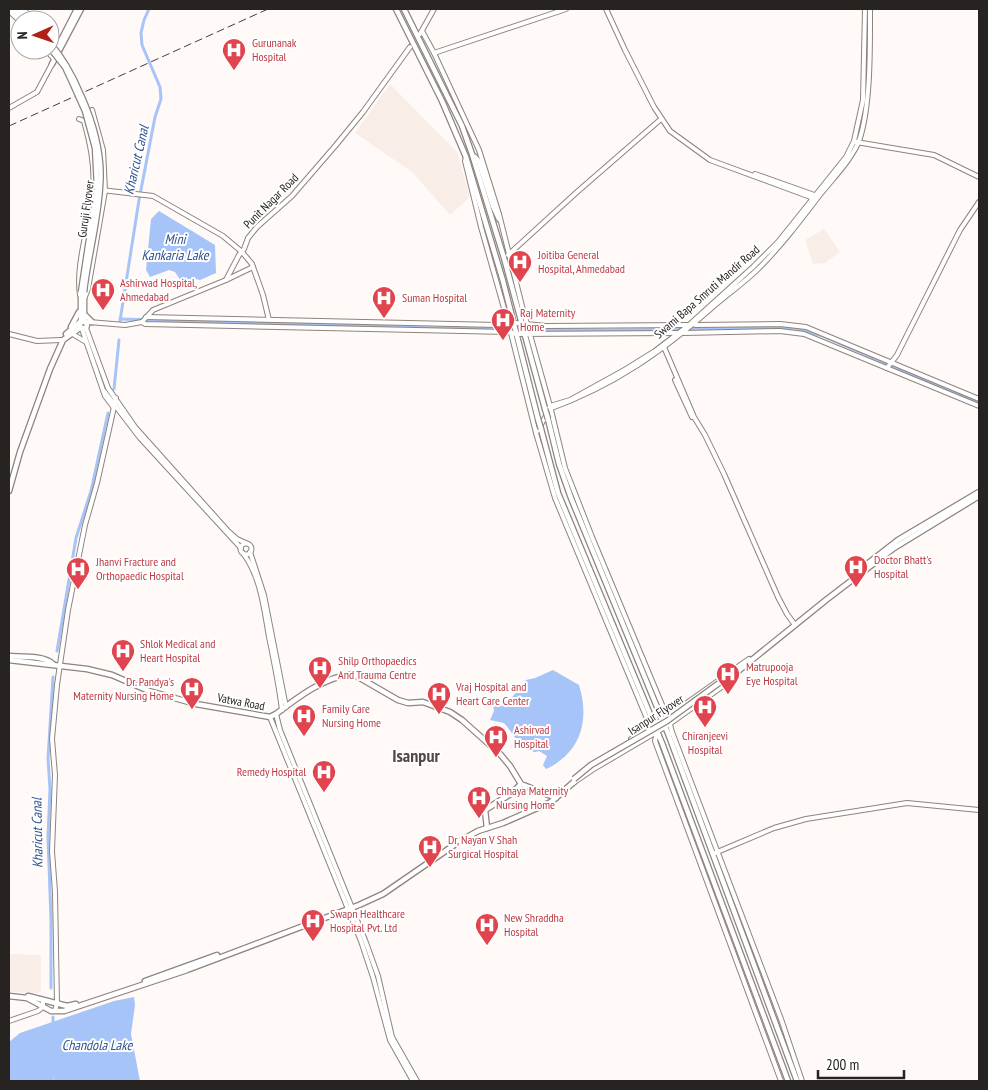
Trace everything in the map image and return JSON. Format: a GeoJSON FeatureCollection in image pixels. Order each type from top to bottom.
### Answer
{"type":"FeatureCollection","features":[{"type":"Feature","properties":{"kind":"main road"},"geometry":{"type":"LineString","coordinates":[[60,46],[79,9]]}},
{"type":"Feature","properties":{"kind":"main road"},"geometry":{"type":"LineString","coordinates":[[396,9],[442,101],[466,157],[503,281],[513,333],[562,502],[652,726],[713,886],[763,1025],[773,1042],[788,1081]]}},
{"type":"Feature","properties":{"kind":"main road"},"geometry":{"type":"LineString","coordinates":[[404,9],[462,126],[549,408],[548,419],[571,498],[665,718],[797,1081]]}},
{"type":"Feature","properties":{"kind":"main road","name":"Guruji Flyover"},"geometry":{"type":"LineString","coordinates":[[60,56],[68,66],[88,110],[98,147],[100,187],[82,292]]}},
{"type":"Feature","properties":{"kind":"main road","name":"Guruji Flyover"},"geometry":{"type":"LineString","coordinates":[[59,60],[65,67],[85,111],[95,148],[97,187],[82,292],[82,312],[85,324]]}},
{"type":"Feature","properties":{"kind":"main road"},"geometry":{"type":"LineString","coordinates":[[472,154],[479,162],[499,219]]}},
{"type":"Feature","properties":{"kind":"main road"},"geometry":{"type":"LineString","coordinates":[[9,484],[30,419],[61,340],[85,324],[82,312]]}},
{"type":"Feature","properties":{"kind":"main road"},"geometry":{"type":"LineString","coordinates":[[9,492],[20,452],[50,369],[63,340],[82,312]]}},
{"type":"Feature","properties":{"kind":"main road"},"geometry":{"type":"LineString","coordinates":[[738,671],[898,540],[979,492]]}},
{"type":"Feature","properties":{"kind":"main road"},"geometry":{"type":"LineString","coordinates":[[795,623],[901,543],[979,496]]}},
{"type":"Feature","properties":{"kind":"main road"},"geometry":{"type":"LineString","coordinates":[[562,502],[571,498]]}},
{"type":"Feature","properties":{"kind":"main road"},"geometry":{"type":"LineString","coordinates":[[596,597],[604,605]]}},
{"type":"Feature","properties":{"kind":"main road","name":"Isanpur Flyover"},"geometry":{"type":"LineString","coordinates":[[573,782],[592,767],[668,722],[727,680],[749,659],[795,623]]}},
{"type":"Feature","properties":{"kind":"main road","name":"Vatwa Road"},"geometry":{"type":"LineString","coordinates":[[9,656],[38,658],[50,661],[53,664]]}},
{"type":"Feature","properties":{"kind":"main road","name":"Vatwa Road"},"geometry":{"type":"LineString","coordinates":[[9,660],[87,669],[112,675],[149,691],[196,704],[270,717],[315,687],[345,675],[353,674],[398,700],[408,703],[423,702],[450,712],[500,754],[521,784]]}},
{"type":"Feature","properties":{"kind":"main road","name":"Isanpur Flyover"},"geometry":{"type":"LineString","coordinates":[[573,782],[591,765],[667,721],[738,671]]}},
{"type":"Feature","properties":{"kind":"main road"},"geometry":{"type":"LineString","coordinates":[[9,995],[27,998],[55,1011],[64,1011],[135,988],[350,907],[382,892],[477,830],[523,813],[555,798],[573,782]]}},
{"type":"Feature","properties":{"kind":"main road"},"geometry":{"type":"LineString","coordinates":[[487,827],[485,810],[521,784],[555,798]]}},
{"type":"Feature","properties":{"kind":"main road"},"geometry":{"type":"LineString","coordinates":[[9,995],[27,996],[67,1006],[101,996],[350,907]]}},
{"type":"Feature","properties":{"kind":"street"},"geometry":{"type":"LineString","coordinates":[[434,9],[421,32],[434,53],[479,150],[493,194],[524,324]]}},
{"type":"Feature","properties":{"kind":"street"},"geometry":{"type":"LineString","coordinates":[[434,53],[566,9]]}},
{"type":"Feature","properties":{"kind":"street"},"geometry":{"type":"LineString","coordinates":[[608,9],[641,80],[662,118],[670,128],[710,158],[816,197]]}},
{"type":"Feature","properties":{"kind":"street","name":"Swami Bapa Smruti Mandir Road"},"geometry":{"type":"LineString","coordinates":[[549,408],[570,400],[642,360],[692,325],[753,268],[816,197],[856,142],[863,100],[865,9]]}},
{"type":"Feature","properties":{"kind":"street"},"geometry":{"type":"LineString","coordinates":[[870,9],[867,99],[856,142],[934,155],[979,177]]}},
{"type":"Feature","properties":{"kind":"street","name":"Punit Nagar Road"},"geometry":{"type":"LineString","coordinates":[[226,280],[248,238],[257,227],[292,196],[336,145],[410,47]]}},
{"type":"Feature","properties":{"kind":"street"},"geometry":{"type":"LineString","coordinates":[[9,108],[37,92],[53,61]]}},
{"type":"Feature","properties":{"kind":"street"},"geometry":{"type":"LineString","coordinates":[[82,300],[88,289],[105,191],[103,150],[92,110]]}},
{"type":"Feature","properties":{"kind":"street"},"geometry":{"type":"LineString","coordinates":[[508,255],[662,118]]}},
{"type":"Feature","properties":{"kind":"street"},"geometry":{"type":"LineString","coordinates":[[80,119],[84,121],[93,167],[93,189],[79,274],[78,288],[82,300]]}},
{"type":"Feature","properties":{"kind":"street"},"geometry":{"type":"LineString","coordinates":[[93,189],[154,196],[223,236],[242,252],[253,267],[269,320]]}},
{"type":"Feature","properties":{"kind":"street"},"geometry":{"type":"LineString","coordinates":[[887,367],[899,351],[960,230],[979,202]]}},
{"type":"Feature","properties":{"kind":"street"},"geometry":{"type":"LineString","coordinates":[[143,322],[153,310],[253,267]]}},
{"type":"Feature","properties":{"kind":"street"},"geometry":{"type":"LineString","coordinates":[[146,317],[320,322],[524,324],[546,326],[800,326],[818,331],[979,399]]}},
{"type":"Feature","properties":{"kind":"street"},"geometry":{"type":"LineString","coordinates":[[85,324],[125,325],[143,322],[146,324],[527,334],[793,332],[816,338],[979,406]]}},
{"type":"Feature","properties":{"kind":"street"},"geometry":{"type":"LineString","coordinates":[[320,322],[320,328]]}},
{"type":"Feature","properties":{"kind":"street"},"geometry":{"type":"LineString","coordinates":[[85,324],[87,344],[104,391],[114,406],[140,438],[240,548],[253,570],[261,595],[284,708]]}},
{"type":"Feature","properties":{"kind":"street"},"geometry":{"type":"LineString","coordinates":[[85,324],[106,385],[139,432],[228,531],[250,546],[250,552],[264,594],[284,708]]}},
{"type":"Feature","properties":{"kind":"street"},"geometry":{"type":"LineString","coordinates":[[816,338],[818,332]]}},
{"type":"Feature","properties":{"kind":"street"},"geometry":{"type":"LineString","coordinates":[[69,333],[79,337],[87,344]]}},
{"type":"Feature","properties":{"kind":"street"},"geometry":{"type":"LineString","coordinates":[[513,333],[536,433],[555,498],[596,597],[611,626],[648,721],[652,726]]}},
{"type":"Feature","properties":{"kind":"street"},"geometry":{"type":"LineString","coordinates":[[9,334],[37,341],[61,340]]}},
{"type":"Feature","properties":{"kind":"street"},"geometry":{"type":"LineString","coordinates":[[662,347],[786,611],[795,623]]}},
{"type":"Feature","properties":{"kind":"street"},"geometry":{"type":"LineString","coordinates":[[104,391],[106,385]]}},
{"type":"Feature","properties":{"kind":"street"},"geometry":{"type":"LineString","coordinates":[[55,1011],[55,892],[52,851],[55,775],[52,739],[68,610],[85,525],[97,483],[116,398]]}},
{"type":"Feature","properties":{"kind":"street"},"geometry":{"type":"LineString","coordinates":[[536,433],[549,408]]}},
{"type":"Feature","properties":{"kind":"street"},"geometry":{"type":"LineString","coordinates":[[549,408],[565,468],[665,718]]}},
{"type":"Feature","properties":{"kind":"street"},"geometry":{"type":"LineString","coordinates":[[240,548],[246,544]]}},
{"type":"Feature","properties":{"kind":"street"},"geometry":{"type":"LineString","coordinates":[[243,553],[250,552]]}},
{"type":"Feature","properties":{"kind":"street"},"geometry":{"type":"LineString","coordinates":[[738,671],[730,681],[668,726],[592,770],[577,782],[573,782],[574,777],[588,764],[665,718],[749,659]]}},
{"type":"Feature","properties":{"kind":"street"},"geometry":{"type":"LineString","coordinates":[[276,714],[280,730],[378,976],[392,1037],[415,1081]]}},
{"type":"Feature","properties":{"kind":"street"},"geometry":{"type":"LineString","coordinates":[[270,717],[350,907]]}},
{"type":"Feature","properties":{"kind":"street"},"geometry":{"type":"LineString","coordinates":[[668,726],[715,853],[781,1019],[802,1081]]}},
{"type":"Feature","properties":{"kind":"street"},"geometry":{"type":"LineString","coordinates":[[655,734],[655,741],[693,834]]}},
{"type":"Feature","properties":{"kind":"street"},"geometry":{"type":"LineString","coordinates":[[715,853],[774,828],[806,819],[907,803],[979,810]]}},
{"type":"Feature","properties":{"kind":"street"},"geometry":{"type":"LineString","coordinates":[[9,1021],[38,1011],[43,1006],[43,1000]]}},
{"type":"Feature","properties":{"kind":"street"},"geometry":{"type":"LineString","coordinates":[[763,1025],[781,1081]]}},
{"type":"Feature","properties":{"kind":"street"},"geometry":{"type":"LineString","coordinates":[[768,1044],[773,1042]]}},
{"type":"Feature","properties":{"kind":"shaded area"},"geometry":{"type":"Polygon","coordinates":[[[390,84],[457,152],[470,197],[450,215],[412,172],[355,133],[390,84]]]}},
{"type":"Feature","properties":{"kind":"shaded area"},"geometry":{"type":"Polygon","coordinates":[[[824,229],[840,252],[825,263],[813,264],[805,240],[824,229]]]}},
{"type":"Feature","properties":{"kind":"shaded area"},"geometry":{"type":"Polygon","coordinates":[[[9,954],[41,955],[41,990],[39,993],[9,992],[9,954]]]}},
{"type":"Feature","properties":{"kind":"water","name":"Mini Kankaria Lake"},"geometry":{"type":"Polygon","coordinates":[[[159,211],[215,245],[216,273],[200,280],[192,278],[186,282],[181,281],[175,272],[169,270],[150,277],[146,270],[151,219],[159,211]]]}},
{"type":"Feature","properties":{"kind":"water"},"geometry":{"type":"Polygon","coordinates":[[[553,670],[579,685],[582,698],[583,723],[575,745],[558,762],[546,769],[543,765],[547,756],[539,751],[528,751],[519,743],[504,723],[490,720],[494,711],[493,706],[503,706],[526,680],[553,670]]]}},
{"type":"Feature","properties":{"kind":"water","name":"Chandola Lake"},"geometry":{"type":"Polygon","coordinates":[[[134,997],[135,1005],[131,1034],[140,1081],[56,1081],[56,1076],[54,1076],[53,1081],[9,1081],[9,1042],[20,1033],[114,1001],[134,997]]]}},
{"type":"Feature","properties":{"kind":"waterway","name":"Kharicut Canal"},"geometry":{"type":"LineString","coordinates":[[120,321],[139,200],[155,117],[161,99],[160,87],[142,45],[141,33],[149,9]]}},
{"type":"Feature","properties":{"kind":"waterway"},"geometry":{"type":"LineString","coordinates":[[120,319],[432,328],[604,330],[795,328],[823,336],[979,403]]}},
{"type":"Feature","properties":{"kind":"waterway","name":"Kharicut Canal"},"geometry":{"type":"LineString","coordinates":[[114,389],[119,340]]}},
{"type":"Feature","properties":{"kind":"waterway","name":"Kharicut Canal"},"geometry":{"type":"LineString","coordinates":[[57,651],[76,538],[91,491],[108,413]]}},
{"type":"Feature","properties":{"kind":"waterway","name":"Kharicut Canal"},"geometry":{"type":"LineString","coordinates":[[51,988],[48,837],[50,789],[48,759],[53,677]]}},
{"type":"Feature","properties":{"kind":"waterway","name":"Kharicut Canal"},"geometry":{"type":"LineString","coordinates":[[53,1017],[53,1026]]}},
{"type":"Feature","properties":{"kind":"waterway","name":"Kharicut Canal"},"geometry":{"type":"LineString","coordinates":[[55,1072],[55,1081]]}},
{"type":"Feature","properties":{"kind":"railway"},"geometry":{"type":"LineString","coordinates":[[9,126],[268,9]]}},
{"type":"Feature","properties":{"kind":"place","name":"Gurunanak Hospital"},"geometry":{"type":"Point","coordinates":[234,71]}},
{"type":"Feature","properties":{"kind":"place","name":"Joitiba General Hospital, Ahmedabad"},"geometry":{"type":"Point","coordinates":[520,283]}},
{"type":"Feature","properties":{"kind":"place","name":"Ashirwad Hospital, Ahmedabad"},"geometry":{"type":"Point","coordinates":[103,311]}},
{"type":"Feature","properties":{"kind":"place","name":"Suman Hospital"},"geometry":{"type":"Point","coordinates":[384,319]}},
{"type":"Feature","properties":{"kind":"place","name":"Raj Maternity Home"},"geometry":{"type":"Point","coordinates":[503,341]}},
{"type":"Feature","properties":{"kind":"place","name":"Doctor Bhatt's Hospital"},"geometry":{"type":"Point","coordinates":[856,588]}},
{"type":"Feature","properties":{"kind":"place","name":"Jhanvi Fracture and Orthopaedic Hospital"},"geometry":{"type":"Point","coordinates":[78,590]}},
{"type":"Feature","properties":{"kind":"place","name":"Shlok Medical and Heart Hospital"},"geometry":{"type":"Point","coordinates":[123,672]}},
{"type":"Feature","properties":{"kind":"place","name":"Shilp Orthopaedics And Trauma Centre"},"geometry":{"type":"Point","coordinates":[320,689]}},
{"type":"Feature","properties":{"kind":"place","name":"Matrupooja Eye Hospital"},"geometry":{"type":"Point","coordinates":[728,695]}},
{"type":"Feature","properties":{"kind":"place","name":"Dr. Pandya's Maternity Nursing Home"},"geometry":{"type":"Point","coordinates":[192,710]}},
{"type":"Feature","properties":{"kind":"place","name":"Vraj Hospital and Heart Care Center"},"geometry":{"type":"Point","coordinates":[439,715]}},
{"type":"Feature","properties":{"kind":"place","name":"Chiranjeevi Hospital"},"geometry":{"type":"Point","coordinates":[705,728]}},
{"type":"Feature","properties":{"kind":"place","name":"Family Care Nursing Home"},"geometry":{"type":"Point","coordinates":[304,737]}},
{"type":"Feature","properties":{"kind":"place","name":"Ashirvad Hospital"},"geometry":{"type":"Point","coordinates":[496,758]}},
{"type":"Feature","properties":{"kind":"place","name":"Remedy Hospital"},"geometry":{"type":"Point","coordinates":[324,793]}},
{"type":"Feature","properties":{"kind":"place","name":"Chhaya Maternity Nursing Home"},"geometry":{"type":"Point","coordinates":[479,819]}},
{"type":"Feature","properties":{"kind":"place","name":"Dr, Nayan V Shah Surgical Hospital"},"geometry":{"type":"Point","coordinates":[430,868]}},
{"type":"Feature","properties":{"kind":"place","name":"Swapn Healthcare Hospital Pvt. Ltd"},"geometry":{"type":"Point","coordinates":[313,942]}},
{"type":"Feature","properties":{"kind":"place","name":"New Shraddha Hospital"},"geometry":{"type":"Point","coordinates":[487,946]}},
{"type":"Feature","properties":{"kind":"district","name":"Isanpur"},"geometry":{"type":"Point","coordinates":[416,756]}}]}
